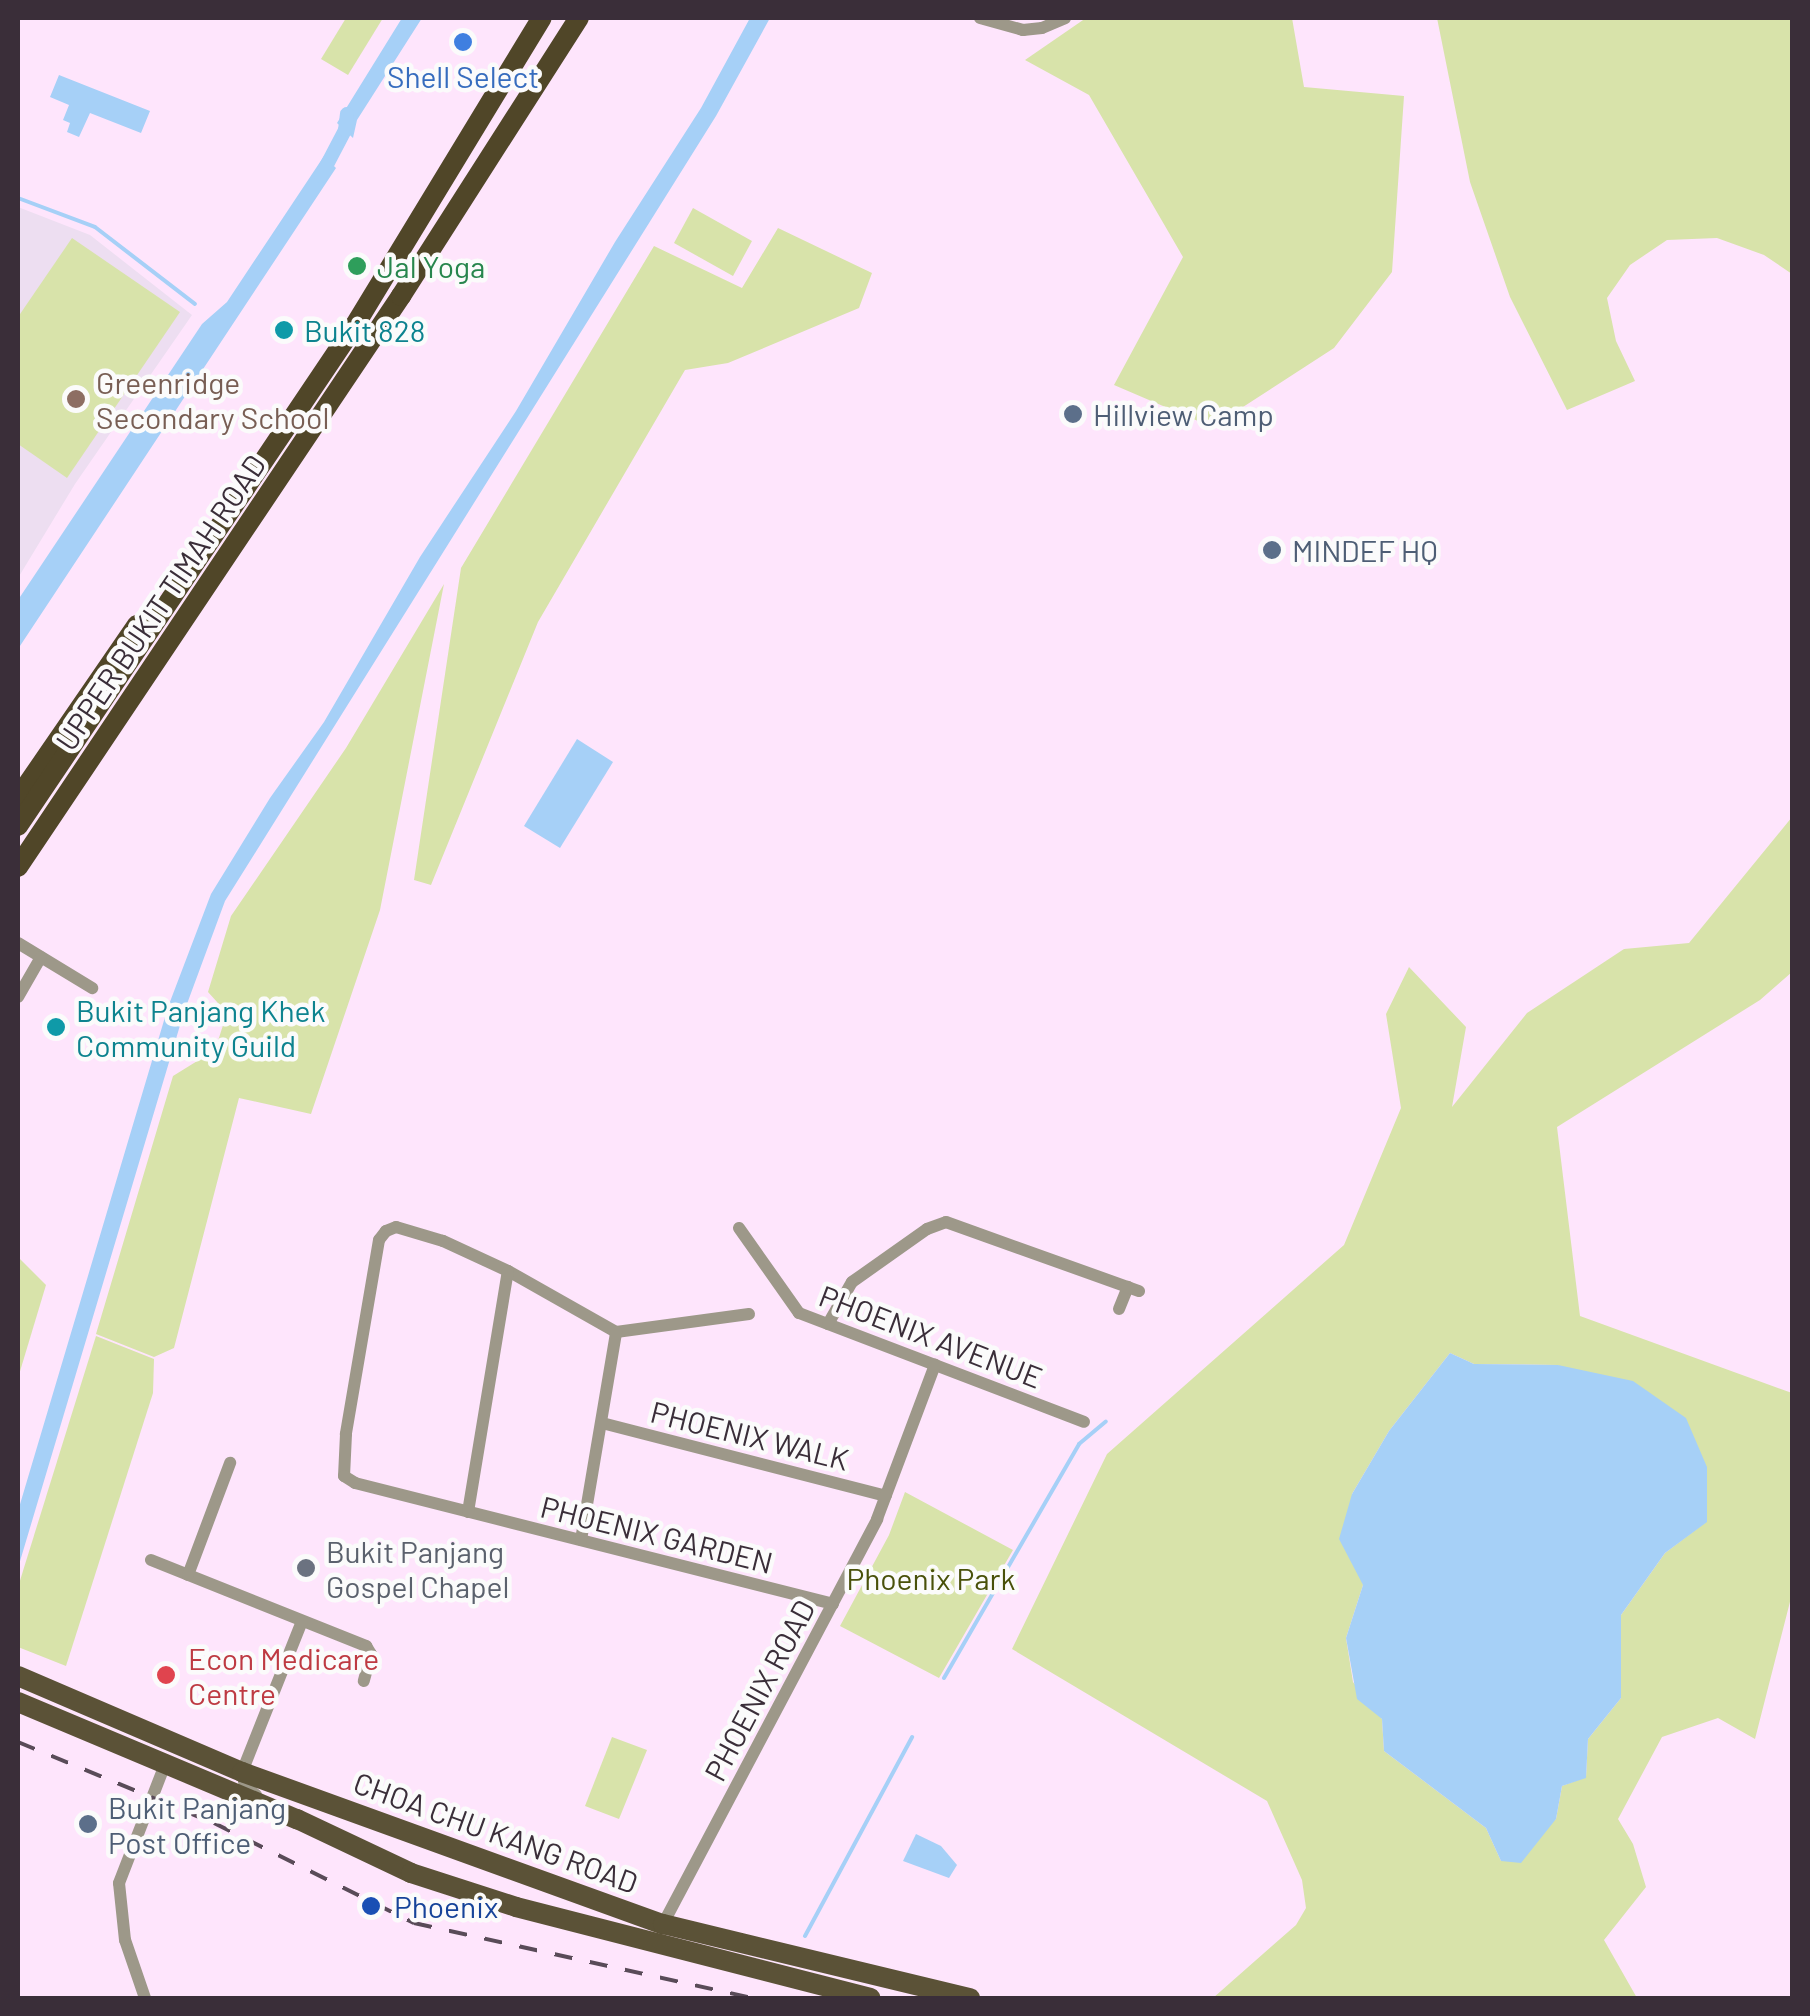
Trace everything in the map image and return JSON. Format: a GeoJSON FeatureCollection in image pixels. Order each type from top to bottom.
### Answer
{"type":"FeatureCollection","features":[{"type":"Feature","properties":{"kind":"highway","name":"UPPER BUKIT TIMAH ROAD"},"geometry":{"type":"LineString","coordinates":[[186,575],[354,326],[542,18]]}},
{"type":"Feature","properties":{"kind":"highway","name":"UPPER BUKIT TIMAH ROAD"},"geometry":{"type":"LineString","coordinates":[[18,868],[402,296],[579,18]]}},
{"type":"Feature","properties":{"kind":"highway"},"geometry":{"type":"LineString","coordinates":[[18,798],[160,593],[186,575]]}},
{"type":"Feature","properties":{"kind":"highway"},"geometry":{"type":"LineString","coordinates":[[18,826],[186,575]]}},
{"type":"Feature","properties":{"kind":"main road","name":"CHOA CHU KANG ROAD"},"geometry":{"type":"LineString","coordinates":[[18,1676],[242,1772],[663,1924],[970,1998]]}},
{"type":"Feature","properties":{"kind":"main road","name":"CHOA CHU KANG ROAD"},"geometry":{"type":"LineString","coordinates":[[18,1702],[166,1762],[411,1872],[484,1897],[870,1998]]}},
{"type":"Feature","properties":{"kind":"main road"},"geometry":{"type":"LineString","coordinates":[[411,1872],[442,1870],[440,1854],[424,1840]]}},
{"type":"Feature","properties":{"kind":"main road"},"geometry":{"type":"LineString","coordinates":[[478,1859],[463,1863],[458,1876],[484,1897]]}},
{"type":"Feature","properties":{"kind":"main road"},"geometry":{"type":"LineString","coordinates":[[793,1976],[815,1998]]}},
{"type":"Feature","properties":{"kind":"street"},"geometry":{"type":"LineString","coordinates":[[980,18],[1023,30],[1042,28],[1064,18]]}},
{"type":"Feature","properties":{"kind":"street"},"geometry":{"type":"LineString","coordinates":[[18,943],[92,988]]}},
{"type":"Feature","properties":{"kind":"street"},"geometry":{"type":"LineString","coordinates":[[18,997],[42,957]]}},
{"type":"Feature","properties":{"kind":"street"},"geometry":{"type":"LineString","coordinates":[[828,1324],[844,1290],[856,1279],[927,1229],[946,1222],[1134,1289],[1120,1308]]}},
{"type":"Feature","properties":{"kind":"street","name":"PHOENIX GARDEN"},"geometry":{"type":"LineString","coordinates":[[616,1332],[508,1270],[444,1241],[396,1227],[386,1230],[380,1240],[346,1434],[344,1476],[355,1483],[833,1604]]}},
{"type":"Feature","properties":{"kind":"street","name":"PHOENIX AVENUE"},"geometry":{"type":"LineString","coordinates":[[740,1228],[799,1313],[1084,1422]]}},
{"type":"Feature","properties":{"kind":"street"},"geometry":{"type":"LineString","coordinates":[[468,1512],[508,1270]]}},
{"type":"Feature","properties":{"kind":"street"},"geometry":{"type":"LineString","coordinates":[[581,1540],[616,1332],[749,1314]]}},
{"type":"Feature","properties":{"kind":"street","name":"PHOENIX ROAD"},"geometry":{"type":"LineString","coordinates":[[663,1924],[886,1496],[935,1365]]}},
{"type":"Feature","properties":{"kind":"street","name":"PHOENIX WALK"},"geometry":{"type":"LineString","coordinates":[[602,1423],[886,1496]]}},
{"type":"Feature","properties":{"kind":"street"},"geometry":{"type":"LineString","coordinates":[[188,1575],[230,1463]]}},
{"type":"Feature","properties":{"kind":"street"},"geometry":{"type":"LineString","coordinates":[[150,1560],[366,1646],[371,1654],[364,1682]]}},
{"type":"Feature","properties":{"kind":"street"},"geometry":{"type":"LineString","coordinates":[[280,1812],[244,1786],[242,1772],[302,1621]]}},
{"type":"Feature","properties":{"kind":"street"},"geometry":{"type":"LineString","coordinates":[[145,1998],[125,1940],[119,1883],[166,1762]]}},
{"type":"Feature","properties":{"kind":"shaded area","name":"Greenridge Secondary School"},"geometry":{"type":"Polygon","coordinates":[[[18,207],[90,235],[192,315],[75,484],[18,578],[18,207]]]}},
{"type":"Feature","properties":{"kind":"green space"},"geometry":{"type":"Polygon","coordinates":[[[346,18],[383,18],[348,75],[321,59],[346,18]]]}},
{"type":"Feature","properties":{"kind":"green space"},"geometry":{"type":"Polygon","coordinates":[[[1086,18],[1292,18],[1304,87],[1404,96],[1392,272],[1334,348],[1212,427],[1114,385],[1183,257],[1089,95],[1025,60],[1086,18]]]}},
{"type":"Feature","properties":{"kind":"green space"},"geometry":{"type":"Polygon","coordinates":[[[1437,18],[1792,18],[1792,274],[1764,255],[1717,238],[1667,240],[1630,265],[1607,298],[1616,341],[1635,381],[1567,410],[1510,297],[1470,182],[1437,18]]]}},
{"type":"Feature","properties":{"kind":"green space"},"geometry":{"type":"Polygon","coordinates":[[[693,208],[752,241],[733,276],[674,243],[693,208]]]}},
{"type":"Feature","properties":{"kind":"green space"},"geometry":{"type":"Polygon","coordinates":[[[778,228],[872,273],[859,308],[728,363],[685,370],[538,622],[431,885],[414,880],[461,568],[654,246],[742,288],[778,228]]]}},
{"type":"Feature","properties":{"kind":"green space","name":"Greenridge Secondary School"},"geometry":{"type":"Polygon","coordinates":[[[72,238],[180,312],[67,478],[18,444],[18,317],[72,238]]]}},
{"type":"Feature","properties":{"kind":"green space"},"geometry":{"type":"Polygon","coordinates":[[[444,584],[380,910],[311,1114],[239,1098],[174,1348],[154,1357],[96,1334],[173,1076],[215,1050],[227,1013],[208,992],[231,916],[346,748],[444,584]]]}},
{"type":"Feature","properties":{"kind":"green space"},"geometry":{"type":"Polygon","coordinates":[[[1792,817],[1792,972],[1760,1000],[1557,1127],[1580,1316],[1792,1393],[1792,1594],[1755,1739],[1718,1718],[1662,1737],[1618,1819],[1633,1844],[1646,1887],[1604,1940],[1637,1998],[1213,1998],[1296,1925],[1306,1908],[1302,1880],[1267,1801],[1012,1649],[1107,1454],[1344,1245],[1401,1108],[1386,1014],[1409,967],[1466,1027],[1452,1107],[1527,1013],[1624,949],[1689,943],[1792,817]],[[1450,1353],[1389,1431],[1352,1494],[1363,1585],[1346,1638],[1353,1682],[1382,1719],[1384,1751],[1486,1828],[1501,1861],[1556,1819],[1562,1786],[1586,1777],[1588,1739],[1621,1698],[1621,1615],[1665,1553],[1706,1522],[1558,1365],[1474,1364],[1450,1353]]]}},
{"type":"Feature","properties":{"kind":"green space"},"geometry":{"type":"Polygon","coordinates":[[[18,1257],[46,1285],[18,1378],[18,1257]]]}},
{"type":"Feature","properties":{"kind":"green space"},"geometry":{"type":"Polygon","coordinates":[[[96,1336],[154,1359],[153,1393],[66,1666],[18,1647],[18,1587],[96,1336]]]}},
{"type":"Feature","properties":{"kind":"green space","name":"Phoenix Park"},"geometry":{"type":"Polygon","coordinates":[[[905,1492],[1013,1550],[939,1678],[840,1626],[889,1535],[905,1492]]]}},
{"type":"Feature","properties":{"kind":"green space"},"geometry":{"type":"Polygon","coordinates":[[[612,1737],[647,1750],[619,1819],[585,1806],[612,1737]]]}},
{"type":"Feature","properties":{"kind":"water"},"geometry":{"type":"Polygon","coordinates":[[[402,18],[422,18],[357,120],[353,138],[337,123],[402,18]]]}},
{"type":"Feature","properties":{"kind":"water"},"geometry":{"type":"Polygon","coordinates":[[[750,18],[770,18],[716,116],[225,901],[184,1012],[18,1568],[18,1511],[168,1007],[211,894],[270,798],[324,722],[420,557],[516,411],[615,242],[701,108],[750,18]]]}},
{"type":"Feature","properties":{"kind":"water"},"geometry":{"type":"Polygon","coordinates":[[[59,75],[150,111],[141,133],[90,113],[79,137],[67,132],[70,123],[63,120],[69,105],[50,97],[59,75]]]}},
{"type":"Feature","properties":{"kind":"water"},"geometry":{"type":"Polygon","coordinates":[[[324,156],[336,168],[18,649],[18,600],[202,324],[227,302],[324,156]]]}},
{"type":"Feature","properties":{"kind":"water"},"geometry":{"type":"Polygon","coordinates":[[[577,739],[613,762],[560,848],[524,826],[577,739]]]}},
{"type":"Feature","properties":{"kind":"water"},"geometry":{"type":"Polygon","coordinates":[[[1450,1353],[1474,1364],[1558,1365],[1633,1381],[1686,1418],[1707,1467],[1707,1522],[1665,1553],[1621,1615],[1621,1698],[1588,1739],[1586,1778],[1562,1786],[1556,1819],[1521,1863],[1501,1861],[1486,1828],[1384,1751],[1382,1719],[1357,1699],[1346,1638],[1363,1585],[1339,1539],[1352,1494],[1389,1431],[1450,1353]]]}},
{"type":"Feature","properties":{"kind":"water"},"geometry":{"type":"Polygon","coordinates":[[[916,1834],[941,1846],[957,1865],[949,1878],[903,1861],[916,1834]]]}},
{"type":"Feature","properties":{"kind":"waterway"},"geometry":{"type":"LineString","coordinates":[[321,176],[345,130],[347,114]]}},
{"type":"Feature","properties":{"kind":"waterway"},"geometry":{"type":"LineString","coordinates":[[18,198],[95,227],[195,304]]}},
{"type":"Feature","properties":{"kind":"waterway"},"geometry":{"type":"LineString","coordinates":[[944,1678],[1079,1444],[1106,1421]]}},
{"type":"Feature","properties":{"kind":"waterway"},"geometry":{"type":"LineString","coordinates":[[805,1936],[912,1737]]}},
{"type":"Feature","properties":{"kind":"railway"},"geometry":{"type":"LineString","coordinates":[[18,1742],[214,1823],[414,1923],[752,1998]]}},
{"type":"Feature","properties":{"kind":"place","name":"Shell Select"},"geometry":{"type":"Point","coordinates":[463,42]}},
{"type":"Feature","properties":{"kind":"place","name":"Jal Yoga"},"geometry":{"type":"Point","coordinates":[357,266]}},
{"type":"Feature","properties":{"kind":"place","name":"Bukit 828"},"geometry":{"type":"Point","coordinates":[284,330]}},
{"type":"Feature","properties":{"kind":"place","name":"Greenridge Secondary School"},"geometry":{"type":"Point","coordinates":[76,399]}},
{"type":"Feature","properties":{"kind":"place","name":"Hillview Camp"},"geometry":{"type":"Point","coordinates":[1073,414]}},
{"type":"Feature","properties":{"kind":"place","name":"MINDEF HQ"},"geometry":{"type":"Point","coordinates":[1272,550]}},
{"type":"Feature","properties":{"kind":"place","name":"Bukit Panjang Khek Community Guild"},"geometry":{"type":"Point","coordinates":[56,1027]}},
{"type":"Feature","properties":{"kind":"place","name":"Bukit Panjang Gospel Chapel"},"geometry":{"type":"Point","coordinates":[306,1568]}},
{"type":"Feature","properties":{"kind":"place","name":"Econ Medicare Centre"},"geometry":{"type":"Point","coordinates":[166,1675]}},
{"type":"Feature","properties":{"kind":"place","name":"Bukit Panjang Post Office"},"geometry":{"type":"Point","coordinates":[88,1824]}},
{"type":"Feature","properties":{"kind":"place","name":"Phoenix"},"geometry":{"type":"Point","coordinates":[371,1906]}}]}
